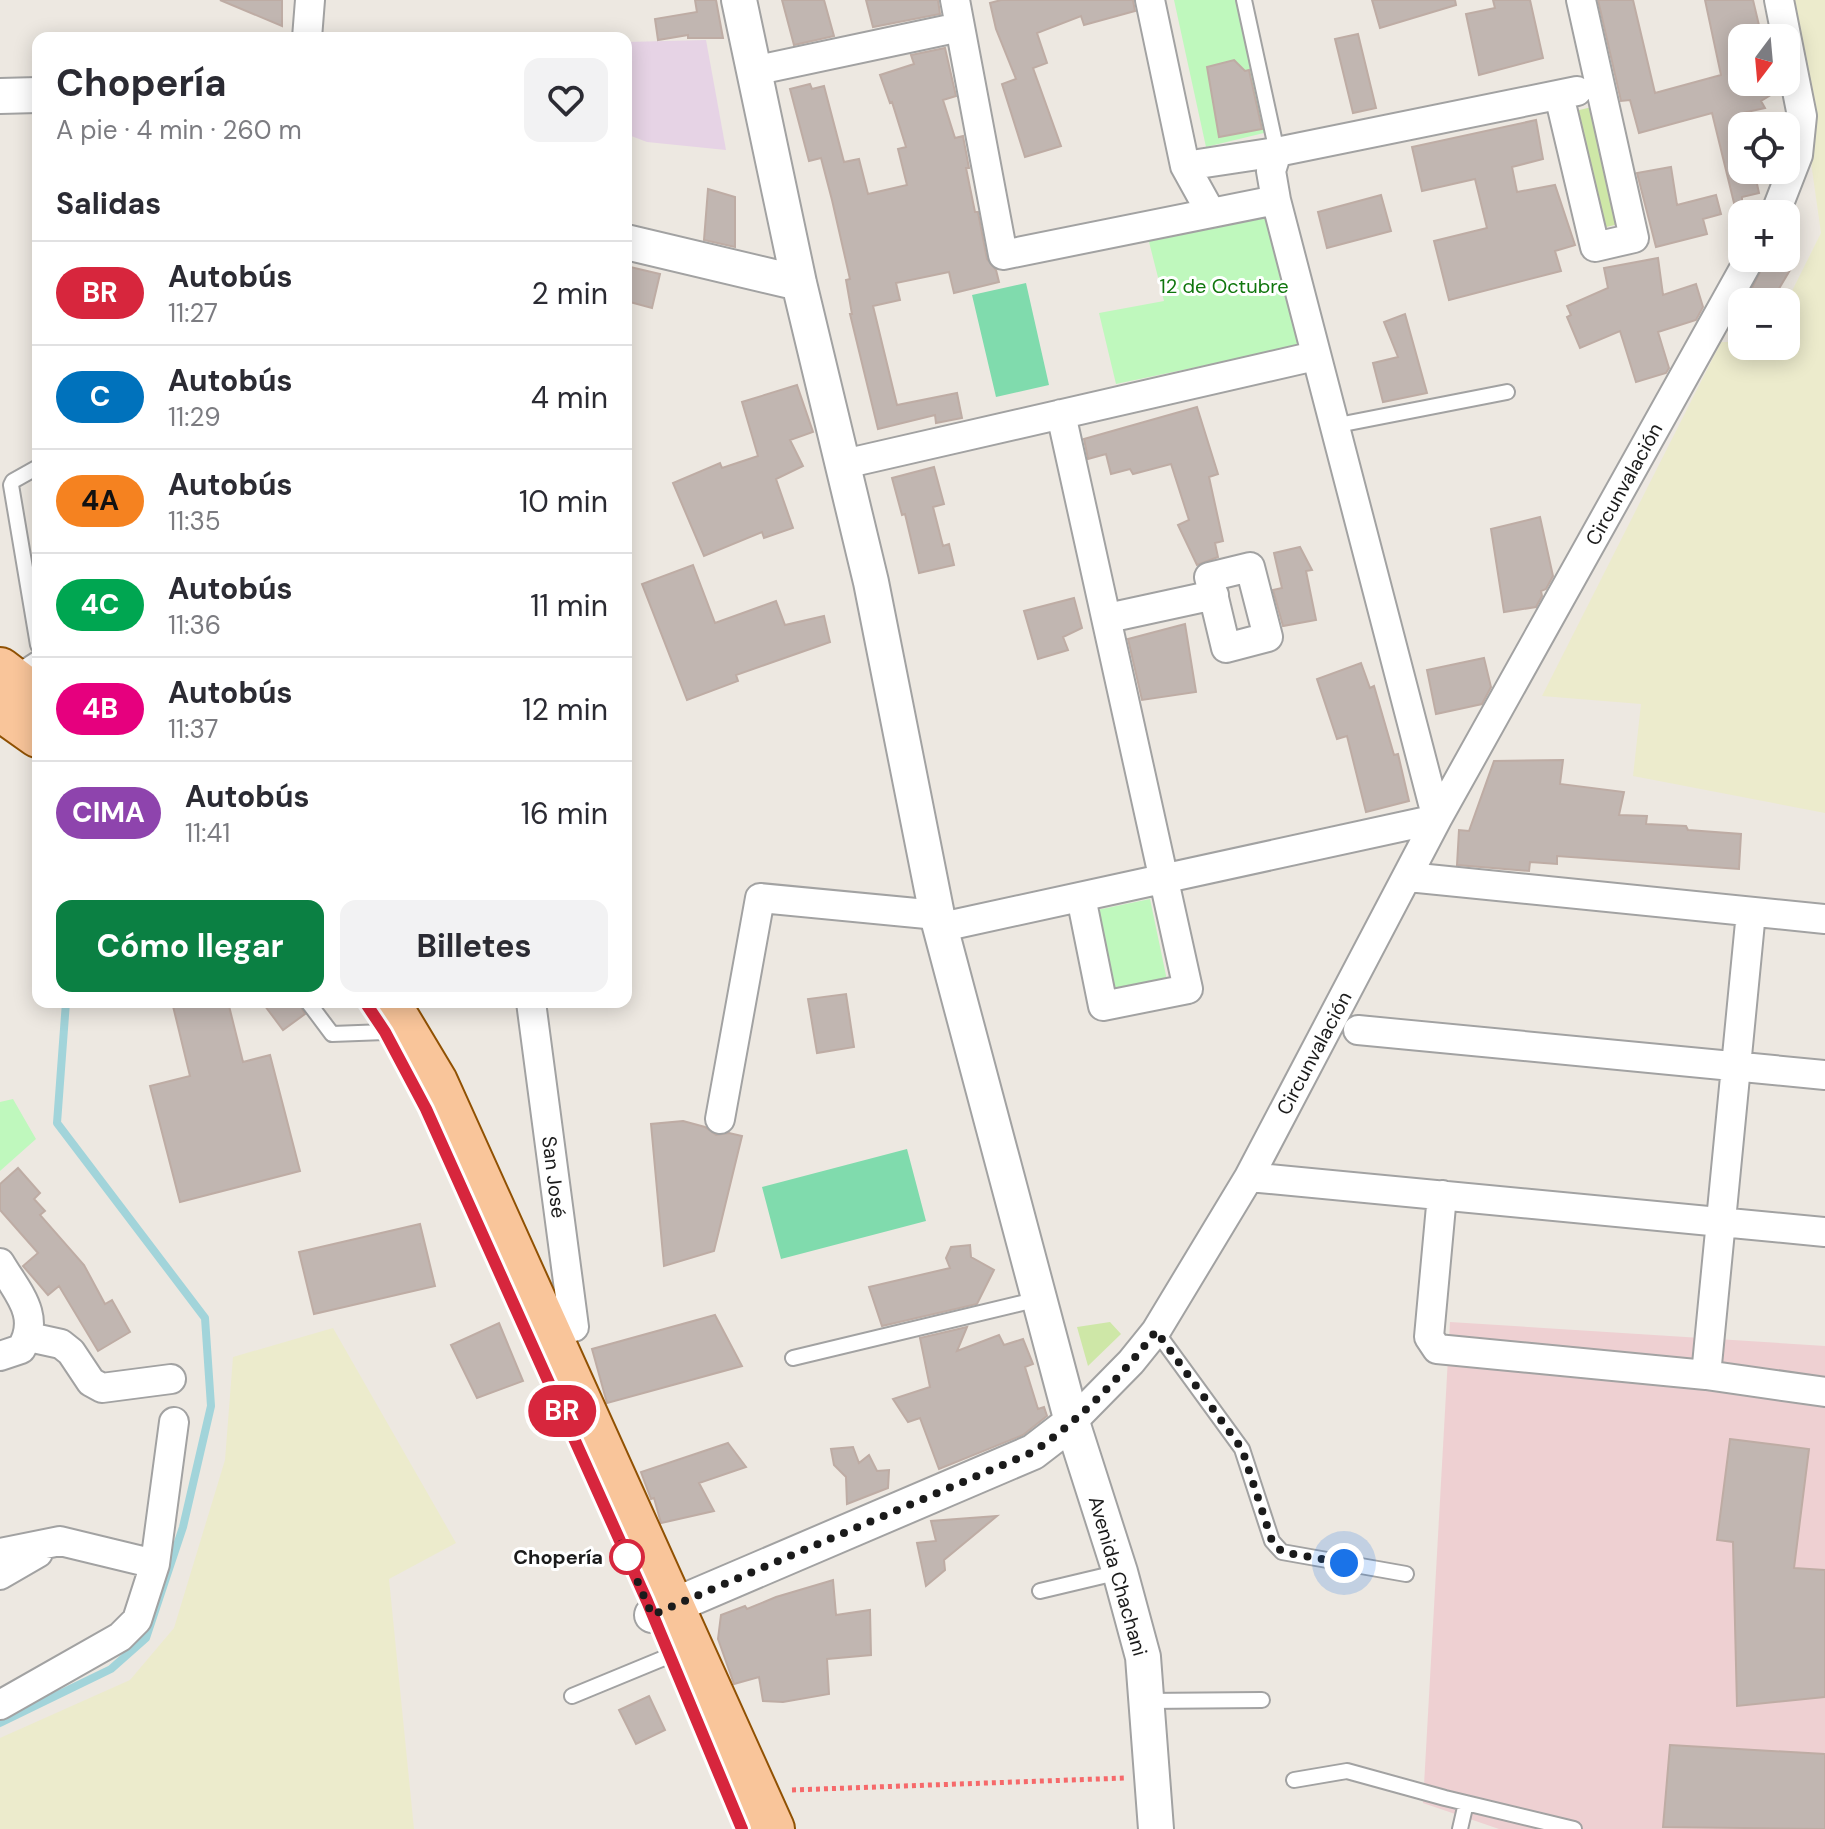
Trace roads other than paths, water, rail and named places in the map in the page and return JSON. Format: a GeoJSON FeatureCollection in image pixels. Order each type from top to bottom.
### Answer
{"type":"FeatureCollection","features":[{"type":"Feature","properties":{"kind":"main road"},"geometry":{"type":"LineString","coordinates":[[17,682],[32,720]]}},
{"type":"Feature","properties":{"kind":"main road"},"geometry":{"type":"LineString","coordinates":[[379,1012],[435,1082],[549,1331],[662,1610],[669,1656],[757,1817]]}},
{"type":"Feature","properties":{"kind":"main road"},"geometry":{"type":"LineString","coordinates":[[379,1012],[757,1817]]}},
{"type":"Feature","properties":{"kind":"street"},"geometry":{"type":"LineString","coordinates":[[307,32],[310,0]]}},
{"type":"Feature","properties":{"kind":"street","name":"Avenida Chachani"},"geometry":{"type":"LineString","coordinates":[[739,0],[799,283],[871,582],[940,921],[1072,1422],[1120,1572],[1143,1657],[1156,1829]]}},
{"type":"Feature","properties":{"kind":"street"},"geometry":{"type":"LineString","coordinates":[[1150,0],[1185,166],[1211,213]]}},
{"type":"Feature","properties":{"kind":"street"},"geometry":{"type":"LineString","coordinates":[[1559,95],[1595,247],[1634,238],[1581,0]]}},
{"type":"Feature","properties":{"kind":"street"},"geometry":{"type":"LineString","coordinates":[[1779,0],[1802,116],[1798,155],[1780,200]]}},
{"type":"Feature","properties":{"kind":"street"},"geometry":{"type":"LineString","coordinates":[[753,71],[958,14],[1003,255],[1276,200]]}},
{"type":"Feature","properties":{"kind":"street"},"geometry":{"type":"LineString","coordinates":[[1185,166],[1277,152],[1600,87]]}},
{"type":"Feature","properties":{"kind":"street"},"geometry":{"type":"LineString","coordinates":[[0,96],[32,95]]}},
{"type":"Feature","properties":{"kind":"street"},"geometry":{"type":"LineString","coordinates":[[720,1119],[760,898],[940,921],[1081,897],[1437,819],[1276,200],[1271,171],[1277,152]]}},
{"type":"Feature","properties":{"kind":"street"},"geometry":{"type":"LineString","coordinates":[[632,243],[799,283]]}},
{"type":"Feature","properties":{"kind":"street","name":"Circunvalación"},"geometry":{"type":"LineString","coordinates":[[662,1610],[1033,1452],[1072,1422],[1123,1371],[1156,1331],[1249,1177],[1437,819],[1742,272]]}},
{"type":"Feature","properties":{"kind":"street"},"geometry":{"type":"LineString","coordinates":[[844,464],[1315,356]]}},
{"type":"Feature","properties":{"kind":"street"},"geometry":{"type":"LineString","coordinates":[[1061,414],[1188,989],[1103,1006],[1081,897]]}},
{"type":"Feature","properties":{"kind":"street"},"geometry":{"type":"LineString","coordinates":[[1108,618],[1214,595]]}},
{"type":"Feature","properties":{"kind":"street"},"geometry":{"type":"LineString","coordinates":[[1408,877],[1825,919]]}},
{"type":"Feature","properties":{"kind":"street"},"geometry":{"type":"LineString","coordinates":[[1706,1375],[1751,912]]}},
{"type":"Feature","properties":{"kind":"street","name":"San José"},"geometry":{"type":"LineString","coordinates":[[532,1008],[574,1327],[549,1331]]}},
{"type":"Feature","properties":{"kind":"street"},"geometry":{"type":"LineString","coordinates":[[1358,1030],[1825,1075]]}},
{"type":"Feature","properties":{"kind":"street"},"geometry":{"type":"LineString","coordinates":[[1249,1177],[1825,1232]]}},
{"type":"Feature","properties":{"kind":"street"},"geometry":{"type":"LineString","coordinates":[[1442,1195],[1429,1337],[1437,1349],[1706,1375],[1825,1392]]}},
{"type":"Feature","properties":{"kind":"street"},"geometry":{"type":"LineString","coordinates":[[0,1263],[28,1310],[31,1328],[21,1349],[0,1356]]}},
{"type":"Feature","properties":{"kind":"street"},"geometry":{"type":"LineString","coordinates":[[29,1337],[61,1344],[71,1352],[91,1382],[102,1388],[171,1379]]}},
{"type":"Feature","properties":{"kind":"street"},"geometry":{"type":"LineString","coordinates":[[0,1705],[130,1629],[142,1609],[155,1564],[174,1422]]}},
{"type":"Feature","properties":{"kind":"street"},"geometry":{"type":"LineString","coordinates":[[0,1553],[60,1541],[155,1564]]}},
{"type":"Feature","properties":{"kind":"street"},"geometry":{"type":"LineString","coordinates":[[0,1575],[60,1541]]}},
{"type":"Feature","properties":{"kind":"lane"},"geometry":{"type":"LineString","coordinates":[[1244,0],[1277,152]]}},
{"type":"Feature","properties":{"kind":"lane"},"geometry":{"type":"LineString","coordinates":[[1333,426],[1507,392]]}},
{"type":"Feature","properties":{"kind":"lane"},"geometry":{"type":"LineString","coordinates":[[32,470],[11,485],[32,609]]}},
{"type":"Feature","properties":{"kind":"lane"},"geometry":{"type":"LineString","coordinates":[[312,1008],[332,1034],[379,1012]]}},
{"type":"Feature","properties":{"kind":"lane"},"geometry":{"type":"LineString","coordinates":[[793,1358],[1039,1299]]}},
{"type":"Feature","properties":{"kind":"lane"},"geometry":{"type":"LineString","coordinates":[[1156,1331],[1242,1449],[1272,1541],[1282,1552],[1406,1574]]}},
{"type":"Feature","properties":{"kind":"lane"},"geometry":{"type":"LineString","coordinates":[[1040,1591],[1120,1572]]}},
{"type":"Feature","properties":{"kind":"lane"},"geometry":{"type":"LineString","coordinates":[[572,1696],[669,1656]]}},
{"type":"Feature","properties":{"kind":"lane"},"geometry":{"type":"LineString","coordinates":[[1144,1701],[1262,1700]]}},
{"type":"Feature","properties":{"kind":"lane"},"geometry":{"type":"LineString","coordinates":[[1294,1780],[1347,1771],[1466,1803],[1507,1821],[1574,1829]]}},
{"type":"Feature","properties":{"kind":"lane"},"geometry":{"type":"LineString","coordinates":[[1460,1829],[1466,1803]]}},
{"type":"Feature","properties":{"kind":"waterway"},"geometry":{"type":"LineString","coordinates":[[0,1723],[111,1669],[146,1638],[183,1527],[211,1406],[205,1318],[57,1123],[66,1008]]}},
{"type":"Feature","properties":{"kind":"place","name":"Chopería"},"geometry":{"type":"Point","coordinates":[627,1557]}},
{"type":"Feature","properties":{"kind":"park label","name":"12 de Octubre"},"geometry":{"type":"Point","coordinates":[1224,286]}}]}
